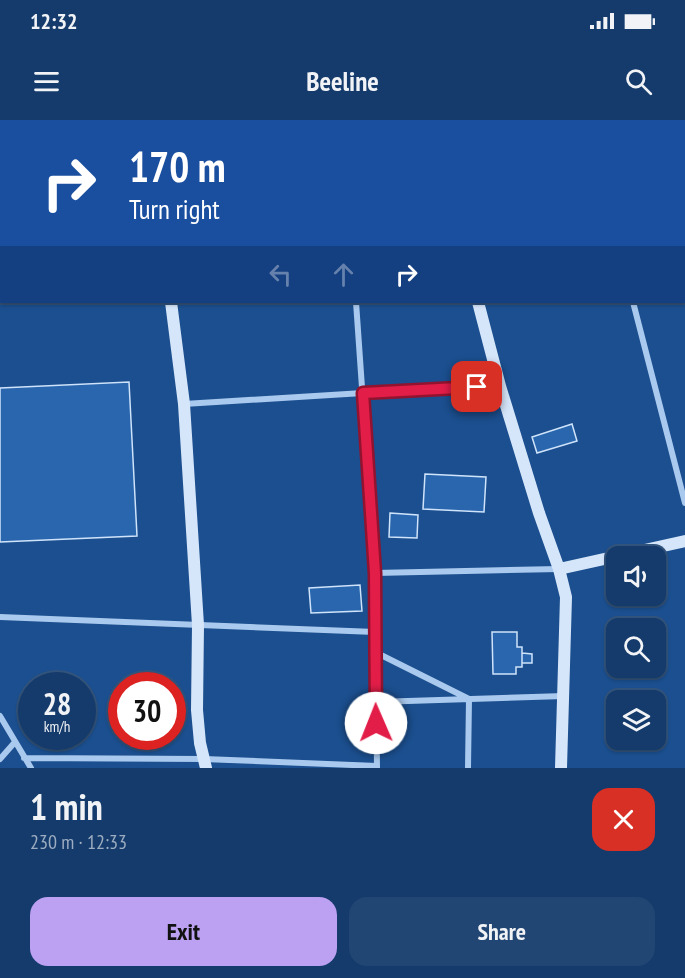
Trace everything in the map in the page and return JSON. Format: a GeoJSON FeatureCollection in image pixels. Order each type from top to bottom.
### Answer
{"type":"FeatureCollection","features":[{"type":"Feature","properties":{"kind":"street"},"geometry":{"type":"LineString","coordinates":[[171,303],[184,404],[198,625],[197,710],[200,743],[205,764]]}},
{"type":"Feature","properties":{"kind":"street"},"geometry":{"type":"LineString","coordinates":[[24,758],[377,767],[375,573],[356,303]]}},
{"type":"Feature","properties":{"kind":"street"},"geometry":{"type":"LineString","coordinates":[[478,303],[500,386],[566,597],[561,768]]}},
{"type":"Feature","properties":{"kind":"street"},"geometry":{"type":"LineString","coordinates":[[633,303],[685,503]]}},
{"type":"Feature","properties":{"kind":"street"},"geometry":{"type":"LineString","coordinates":[[184,404],[500,386]]}},
{"type":"Feature","properties":{"kind":"street"},"geometry":{"type":"LineString","coordinates":[[375,573],[559,569],[685,541]]}},
{"type":"Feature","properties":{"kind":"street"},"geometry":{"type":"LineString","coordinates":[[0,617],[375,632]]}},
{"type":"Feature","properties":{"kind":"street"},"geometry":{"type":"LineString","coordinates":[[375,652],[469,699]]}},
{"type":"Feature","properties":{"kind":"street"},"geometry":{"type":"LineString","coordinates":[[376,702],[564,696]]}},
{"type":"Feature","properties":{"kind":"street"},"geometry":{"type":"LineString","coordinates":[[468,768],[469,699]]}},
{"type":"Feature","properties":{"kind":"street"},"geometry":{"type":"LineString","coordinates":[[0,716],[31,768]]}},
{"type":"Feature","properties":{"kind":"street"},"geometry":{"type":"LineString","coordinates":[[0,759],[15,742]]}},
{"type":"Feature","properties":{"kind":"building"},"geometry":{"type":"Polygon","coordinates":[[[129,382],[137,536],[0,542],[0,388],[129,382]]]}},
{"type":"Feature","properties":{"kind":"building"},"geometry":{"type":"Polygon","coordinates":[[[572,424],[577,441],[537,453],[532,437],[572,424]]]}},
{"type":"Feature","properties":{"kind":"building"},"geometry":{"type":"Polygon","coordinates":[[[425,474],[486,477],[484,512],[423,509],[425,474]]]}},
{"type":"Feature","properties":{"kind":"building"},"geometry":{"type":"Polygon","coordinates":[[[390,513],[418,515],[417,538],[389,537],[390,513]]]}},
{"type":"Feature","properties":{"kind":"building"},"geometry":{"type":"Polygon","coordinates":[[[360,585],[362,611],[311,613],[309,588],[360,585]]]}},
{"type":"Feature","properties":{"kind":"building"},"geometry":{"type":"Polygon","coordinates":[[[492,632],[517,632],[517,647],[522,647],[522,667],[516,667],[516,674],[493,674],[492,632]]]}},
{"type":"Feature","properties":{"kind":"building"},"geometry":{"type":"Polygon","coordinates":[[[522,653],[532,654],[532,663],[522,663],[522,653]]]}},
{"type":"Feature","properties":{"kind":"route"},"geometry":{"type":"LineString","coordinates":[[376,723],[375,573],[363,393],[477,387]]}}]}
